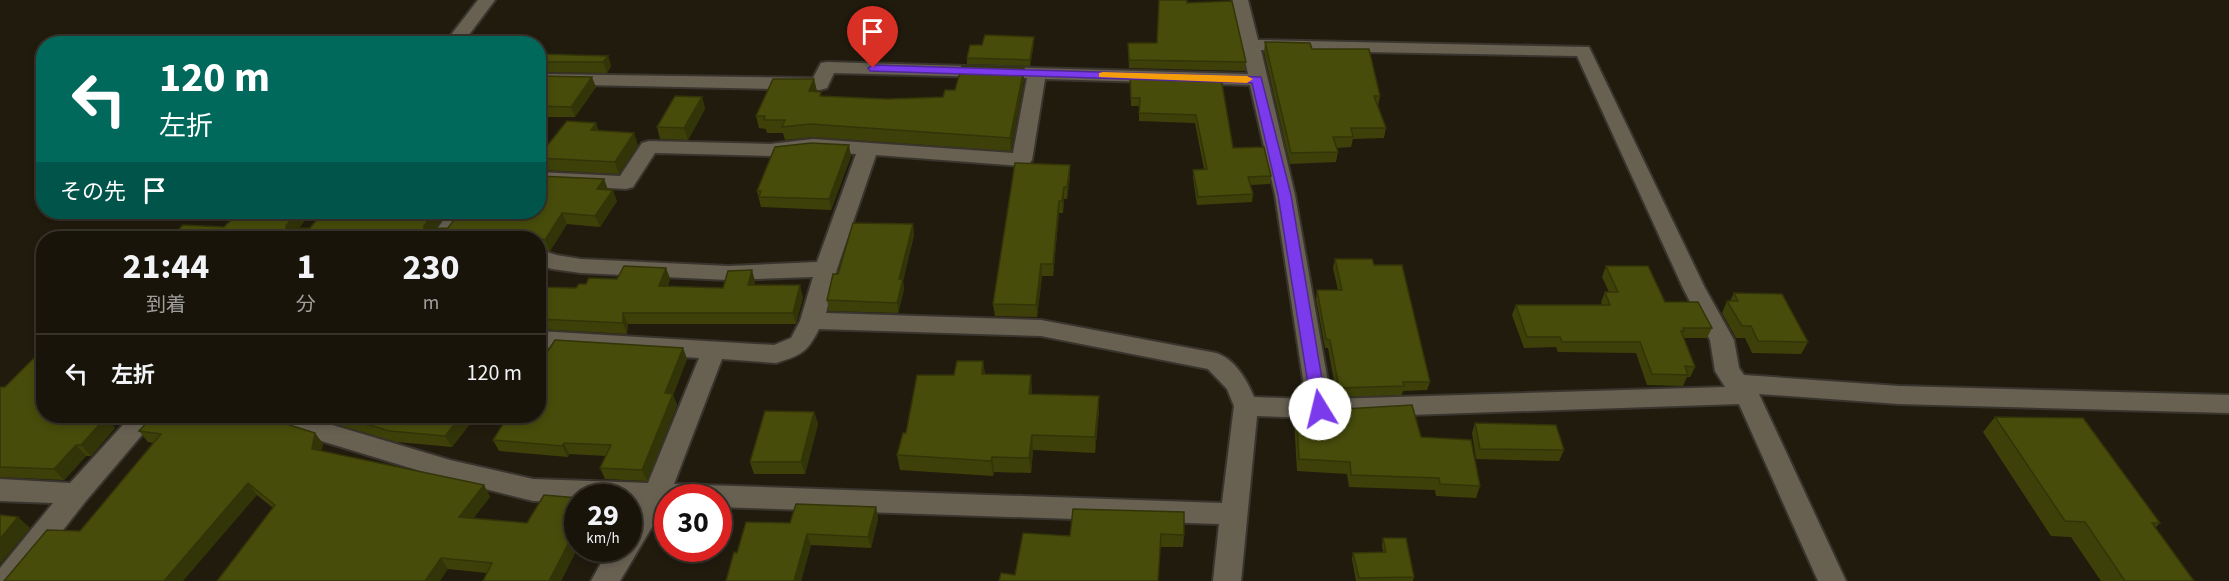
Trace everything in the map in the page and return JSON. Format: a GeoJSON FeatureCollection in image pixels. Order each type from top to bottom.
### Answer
{"type":"FeatureCollection","features":[{"type":"Feature","properties":{"kind":"street"},"geometry":{"type":"LineString","coordinates":[[458,36],[487,0]]}},
{"type":"Feature","properties":{"kind":"street"},"geometry":{"type":"LineString","coordinates":[[1240,0],[1285,195],[1320,409]]}},
{"type":"Feature","properties":{"kind":"street"},"geometry":{"type":"LineString","coordinates":[[1251,45],[1582,51],[1694,288],[1722,340],[1727,370],[1741,389],[1832,581]]}},
{"type":"Feature","properties":{"kind":"street"},"geometry":{"type":"LineString","coordinates":[[546,79],[820,84],[827,67],[1257,80]]}},
{"type":"Feature","properties":{"kind":"street"},"geometry":{"type":"LineString","coordinates":[[546,178],[626,183],[649,147],[770,150],[813,145],[1022,160],[1037,73]]}},
{"type":"Feature","properties":{"kind":"street"},"geometry":{"type":"LineString","coordinates":[[546,339],[776,354],[800,344],[812,321],[825,269],[868,149]]}},
{"type":"Feature","properties":{"kind":"street"},"geometry":{"type":"LineString","coordinates":[[546,259],[581,266],[717,273],[825,269]]}},
{"type":"Feature","properties":{"kind":"street"},"geometry":{"type":"LineString","coordinates":[[812,321],[1041,328],[1216,362],[1237,385],[1246,406],[1227,581]]}},
{"type":"Feature","properties":{"kind":"street"},"geometry":{"type":"LineString","coordinates":[[661,484],[714,349]]}},
{"type":"Feature","properties":{"kind":"street"},"geometry":{"type":"LineString","coordinates":[[1246,406],[1320,409],[1741,389],[2229,404]]}},
{"type":"Feature","properties":{"kind":"street"},"geometry":{"type":"LineString","coordinates":[[6,581],[76,494],[140,423]]}},
{"type":"Feature","properties":{"kind":"street"},"geometry":{"type":"LineString","coordinates":[[304,423],[450,470],[533,490],[654,495]]}},
{"type":"Feature","properties":{"kind":"street"},"geometry":{"type":"LineString","coordinates":[[0,490],[76,494]]}},
{"type":"Feature","properties":{"kind":"street"},"geometry":{"type":"LineString","coordinates":[[732,497],[1234,514]]}},
{"type":"Feature","properties":{"kind":"street"},"geometry":{"type":"LineString","coordinates":[[642,519],[654,500]]}},
{"type":"Feature","properties":{"kind":"street"},"geometry":{"type":"LineString","coordinates":[[605,581],[616,562]]}},
{"type":"Feature","properties":{"kind":"building"},"geometry":{"type":"Polygon","coordinates":[[[1159,0],[1187,0],[1187,3],[1232,1],[1246,62],[1129,60],[1128,43],[1157,43],[1159,0]]]}},
{"type":"Feature","properties":{"kind":"building"},"geometry":{"type":"Polygon","coordinates":[[[459,35],[505,35],[504,36],[459,35]]]}},
{"type":"Feature","properties":{"kind":"building"},"geometry":{"type":"Polygon","coordinates":[[[985,35],[1034,37],[1030,60],[967,58],[970,45],[982,45],[985,35]]]}},
{"type":"Feature","properties":{"kind":"building"},"geometry":{"type":"Polygon","coordinates":[[[1265,42],[1310,43],[1312,49],[1369,49],[1380,96],[1374,96],[1386,128],[1351,128],[1353,137],[1333,137],[1338,152],[1291,153],[1265,42]]]}},
{"type":"Feature","properties":{"kind":"building"},"geometry":{"type":"Polygon","coordinates":[[[546,54],[608,56],[603,62],[546,62],[546,54]]]}},
{"type":"Feature","properties":{"kind":"building"},"geometry":{"type":"Polygon","coordinates":[[[962,66],[1024,68],[1010,138],[810,124],[782,127],[785,120],[764,120],[765,116],[756,116],[773,79],[814,79],[809,91],[821,92],[820,96],[888,99],[943,97],[945,90],[955,90],[962,66]]]}},
{"type":"Feature","properties":{"kind":"building"},"geometry":{"type":"Polygon","coordinates":[[[546,76],[592,77],[571,107],[546,106],[546,76]]]}},
{"type":"Feature","properties":{"kind":"building"},"geometry":{"type":"Polygon","coordinates":[[[1130,76],[1221,78],[1233,148],[1264,147],[1271,176],[1248,177],[1253,194],[1198,197],[1193,170],[1207,169],[1196,115],[1139,113],[1140,98],[1131,98],[1130,76]]]}},
{"type":"Feature","properties":{"kind":"building"},"geometry":{"type":"Polygon","coordinates":[[[675,96],[702,97],[684,128],[657,127],[675,96]]]}},
{"type":"Feature","properties":{"kind":"building"},"geometry":{"type":"Polygon","coordinates":[[[567,121],[596,123],[591,130],[634,133],[615,162],[546,158],[546,147],[567,121]]]}},
{"type":"Feature","properties":{"kind":"building"},"geometry":{"type":"Polygon","coordinates":[[[811,143],[849,145],[829,199],[759,197],[761,191],[757,191],[775,147],[811,143]]]}},
{"type":"Feature","properties":{"kind":"building"},"geometry":{"type":"Polygon","coordinates":[[[1015,163],[1070,165],[1067,187],[1064,187],[1062,201],[1059,201],[1053,264],[1041,264],[1036,305],[993,304],[1015,163]]]}},
{"type":"Feature","properties":{"kind":"building"},"geometry":{"type":"Polygon","coordinates":[[[546,176],[604,179],[597,189],[613,190],[595,216],[562,213],[546,238],[546,231],[177,231],[183,225],[224,227],[232,219],[292,219],[286,229],[310,228],[317,219],[429,219],[424,229],[448,228],[455,219],[546,219],[546,176]]]}},
{"type":"Feature","properties":{"kind":"building"},"geometry":{"type":"Polygon","coordinates":[[[853,223],[913,224],[899,279],[903,279],[897,303],[827,300],[833,274],[838,274],[853,223]]]}},
{"type":"Feature","properties":{"kind":"building"},"geometry":{"type":"Polygon","coordinates":[[[1335,259],[1372,259],[1374,265],[1402,265],[1430,382],[1403,382],[1404,386],[1339,388],[1330,340],[1326,339],[1317,290],[1342,290],[1335,259]]]}},
{"type":"Feature","properties":{"kind":"building"},"geometry":{"type":"Polygon","coordinates":[[[624,266],[666,268],[659,286],[723,288],[728,271],[752,270],[748,285],[800,285],[793,313],[623,313],[623,323],[546,319],[546,287],[576,288],[579,284],[586,284],[589,278],[617,279],[624,266]]]}},
{"type":"Feature","properties":{"kind":"building"},"geometry":{"type":"Polygon","coordinates":[[[1606,266],[1648,266],[1665,302],[1698,302],[1712,328],[1683,328],[1684,331],[1681,331],[1695,367],[1685,366],[1688,375],[1652,374],[1640,342],[1562,342],[1560,337],[1527,337],[1516,305],[1610,305],[1605,292],[1618,292],[1606,266]]]}},
{"type":"Feature","properties":{"kind":"building"},"geometry":{"type":"Polygon","coordinates":[[[1734,293],[1782,294],[1808,342],[1758,341],[1751,326],[1742,326],[1727,301],[1738,301],[1734,293]]]}},
{"type":"Feature","properties":{"kind":"building"},"geometry":{"type":"Polygon","coordinates":[[[555,340],[683,348],[665,393],[673,394],[642,470],[600,468],[611,445],[564,443],[562,446],[493,440],[504,423],[546,423],[546,354],[555,340]]]}},
{"type":"Feature","properties":{"kind":"building"},"geometry":{"type":"Polygon","coordinates":[[[36,356],[36,423],[101,423],[81,445],[76,445],[54,469],[0,467],[0,387],[5,387],[36,356]]]}},
{"type":"Feature","properties":{"kind":"building"},"geometry":{"type":"Polygon","coordinates":[[[957,361],[983,361],[982,374],[1031,375],[1029,394],[1099,396],[1095,437],[1032,435],[1029,458],[992,457],[991,461],[897,455],[903,433],[906,433],[917,375],[954,375],[957,361]]]}},
{"type":"Feature","properties":{"kind":"building"},"geometry":{"type":"Polygon","coordinates":[[[1412,405],[1421,437],[1471,440],[1480,486],[1440,484],[1439,478],[1351,475],[1350,462],[1299,459],[1296,407],[1344,409],[1412,405]]]}},
{"type":"Feature","properties":{"kind":"building"},"geometry":{"type":"Polygon","coordinates":[[[765,411],[814,412],[801,462],[750,462],[765,411]]]}},
{"type":"Feature","properties":{"kind":"building"},"geometry":{"type":"Polygon","coordinates":[[[1995,417],[2083,418],[2160,523],[2152,523],[2194,581],[2125,581],[2085,522],[2065,521],[1995,417]]]}},
{"type":"Feature","properties":{"kind":"building"},"geometry":{"type":"Polygon","coordinates":[[[146,423],[283,423],[315,433],[312,449],[484,485],[459,517],[527,523],[544,495],[564,497],[564,552],[549,581],[483,581],[492,563],[441,558],[425,581],[217,581],[275,505],[248,483],[164,581],[4,581],[47,530],[80,531],[161,434],[139,431],[146,423]]]}},
{"type":"Feature","properties":{"kind":"building"},"geometry":{"type":"Polygon","coordinates":[[[362,423],[455,423],[445,436],[390,431],[362,423]]]}},
{"type":"Feature","properties":{"kind":"building"},"geometry":{"type":"Polygon","coordinates":[[[1475,423],[1556,425],[1564,450],[1480,449],[1475,423]]]}},
{"type":"Feature","properties":{"kind":"building"},"geometry":{"type":"Polygon","coordinates":[[[796,504],[876,507],[868,537],[807,534],[794,581],[726,581],[746,522],[790,523],[796,504]]]}},
{"type":"Feature","properties":{"kind":"building"},"geometry":{"type":"Polygon","coordinates":[[[1073,509],[1184,512],[1184,535],[1161,534],[1158,581],[999,581],[1001,573],[1015,575],[1023,533],[1070,536],[1073,509]]]}},
{"type":"Feature","properties":{"kind":"building"},"geometry":{"type":"Polygon","coordinates":[[[0,515],[18,517],[0,539],[0,515]]]}},
{"type":"Feature","properties":{"kind":"building"},"geometry":{"type":"Polygon","coordinates":[[[1383,538],[1406,538],[1414,577],[1359,578],[1353,553],[1386,552],[1383,538]]]}},
{"type":"Feature","properties":{"kind":"slow traffic"},"geometry":{"type":"LineString","coordinates":[[1103,75],[1247,79]]}},
{"type":"Feature","properties":{"kind":"route"},"geometry":{"type":"LineString","coordinates":[[873,68],[1257,80],[1285,195],[1320,409]]}}]}
